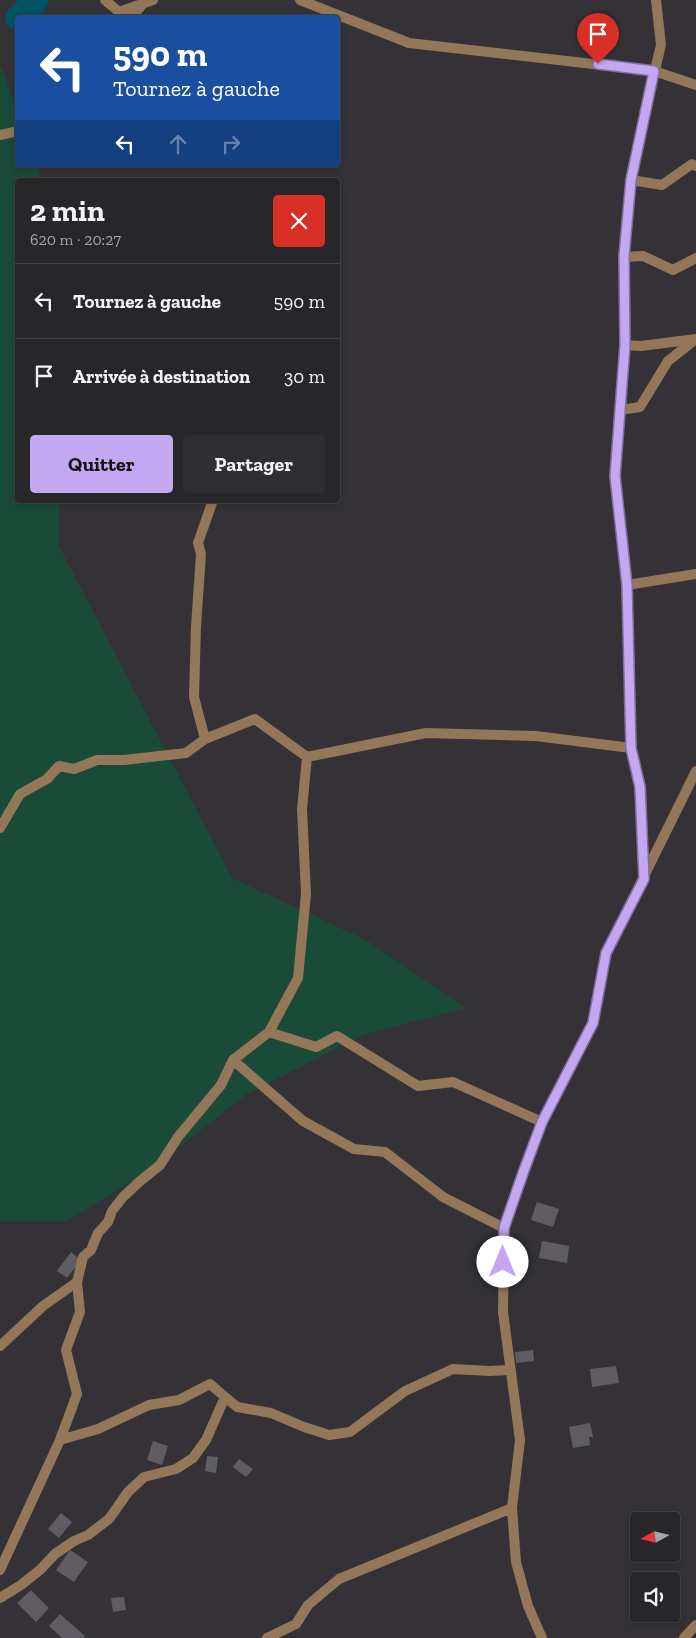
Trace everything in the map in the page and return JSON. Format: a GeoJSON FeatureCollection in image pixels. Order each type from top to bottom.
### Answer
{"type":"FeatureCollection","features":[{"type":"Feature","properties":{"kind":"street"},"geometry":{"type":"LineString","coordinates":[[105,0],[119,12],[147,1]]}},
{"type":"Feature","properties":{"kind":"street"},"geometry":{"type":"LineString","coordinates":[[300,0],[338,15]]}},
{"type":"Feature","properties":{"kind":"street"},"geometry":{"type":"LineString","coordinates":[[644,879],[640,787],[631,748],[627,585],[615,476],[625,345],[624,256],[631,180],[661,45],[656,0]]}},
{"type":"Feature","properties":{"kind":"street"},"geometry":{"type":"LineString","coordinates":[[134,15],[147,1]]}},
{"type":"Feature","properties":{"kind":"street"},"geometry":{"type":"LineString","coordinates":[[340,16],[409,43],[654,71],[696,85]]}},
{"type":"Feature","properties":{"kind":"street"},"geometry":{"type":"LineString","coordinates":[[0,135],[15,132]]}},
{"type":"Feature","properties":{"kind":"street"},"geometry":{"type":"LineString","coordinates":[[631,180],[662,185],[692,164],[696,166]]}},
{"type":"Feature","properties":{"kind":"street"},"geometry":{"type":"LineString","coordinates":[[624,256],[642,256],[673,270],[696,258]]}},
{"type":"Feature","properties":{"kind":"street"},"geometry":{"type":"LineString","coordinates":[[625,345],[641,346],[696,339]]}},
{"type":"Feature","properties":{"kind":"street"},"geometry":{"type":"LineString","coordinates":[[620,410],[640,407],[668,361],[696,339]]}},
{"type":"Feature","properties":{"kind":"street"},"geometry":{"type":"LineString","coordinates":[[205,739],[194,697],[201,554],[198,543],[212,503]]}},
{"type":"Feature","properties":{"kind":"street"},"geometry":{"type":"LineString","coordinates":[[627,585],[696,574]]}},
{"type":"Feature","properties":{"kind":"street"},"geometry":{"type":"LineString","coordinates":[[0,828],[20,794],[47,779],[59,766],[74,769],[97,760],[124,760],[186,753],[205,739],[254,719],[307,756],[426,733],[536,736],[631,748]]}},
{"type":"Feature","properties":{"kind":"street"},"geometry":{"type":"LineString","coordinates":[[0,1570],[60,1440],[77,1394],[66,1350],[80,1312],[77,1282],[83,1257],[91,1250],[98,1233],[108,1222],[112,1211],[128,1192],[160,1166],[178,1137],[221,1085],[234,1060],[269,1032],[298,978],[306,894],[302,809],[307,756]]}},
{"type":"Feature","properties":{"kind":"street"},"geometry":{"type":"LineString","coordinates":[[542,1638],[528,1606],[516,1562],[512,1508],[520,1440],[503,1312],[504,1228],[542,1122],[593,1023],[606,953],[696,771]]}},
{"type":"Feature","properties":{"kind":"street"},"geometry":{"type":"LineString","coordinates":[[269,1032],[316,1047],[337,1036],[418,1086],[452,1082],[542,1122]]}},
{"type":"Feature","properties":{"kind":"street"},"geometry":{"type":"LineString","coordinates":[[234,1060],[304,1121],[354,1150],[385,1152],[443,1197],[504,1228]]}},
{"type":"Feature","properties":{"kind":"street"},"geometry":{"type":"LineString","coordinates":[[0,1346],[43,1306],[77,1282]]}},
{"type":"Feature","properties":{"kind":"street"},"geometry":{"type":"LineString","coordinates":[[60,1440],[98,1429],[149,1406],[179,1400],[210,1384],[237,1407],[271,1413],[329,1435],[350,1432],[405,1391],[453,1369],[510,1370]]}},
{"type":"Feature","properties":{"kind":"street"},"geometry":{"type":"LineString","coordinates":[[0,1598],[42,1569],[55,1554],[74,1541],[88,1535],[109,1519],[128,1492],[144,1477],[176,1470],[193,1458],[206,1440],[225,1397]]}},
{"type":"Feature","properties":{"kind":"street"},"geometry":{"type":"LineString","coordinates":[[267,1638],[296,1624],[308,1605],[339,1579],[512,1508]]}},
{"type":"Feature","properties":{"kind":"street"},"geometry":{"type":"LineString","coordinates":[[684,1638],[696,1625]]}},
{"type":"Feature","properties":{"kind":"green space"},"geometry":{"type":"Polygon","coordinates":[[[0,66],[5,75],[15,106],[15,167],[37,167],[40,178],[15,178],[15,503],[59,503],[59,546],[232,878],[366,940],[466,1008],[363,1035],[247,1094],[147,1172],[67,1221],[0,1221],[0,66]]]}},
{"type":"Feature","properties":{"kind":"building"},"geometry":{"type":"Polygon","coordinates":[[[537,1202],[559,1209],[553,1227],[531,1220],[537,1202]]]}},
{"type":"Feature","properties":{"kind":"building"},"geometry":{"type":"Polygon","coordinates":[[[542,1241],[569,1246],[567,1263],[539,1258],[542,1241]]]}},
{"type":"Feature","properties":{"kind":"building"},"geometry":{"type":"Polygon","coordinates":[[[71,1252],[81,1260],[67,1278],[57,1271],[71,1252]]]}},
{"type":"Feature","properties":{"kind":"building"},"geometry":{"type":"Polygon","coordinates":[[[533,1350],[534,1361],[516,1363],[515,1352],[533,1350]]]}},
{"type":"Feature","properties":{"kind":"building"},"geometry":{"type":"Polygon","coordinates":[[[616,1366],[619,1383],[592,1387],[590,1369],[616,1366]]]}},
{"type":"Feature","properties":{"kind":"building"},"geometry":{"type":"Polygon","coordinates":[[[590,1423],[593,1437],[589,1437],[590,1445],[573,1448],[569,1427],[590,1423]]]}},
{"type":"Feature","properties":{"kind":"building"},"geometry":{"type":"Polygon","coordinates":[[[153,1441],[168,1446],[162,1465],[147,1460],[153,1441]]]}},
{"type":"Feature","properties":{"kind":"building"},"geometry":{"type":"Polygon","coordinates":[[[207,1456],[218,1457],[216,1473],[205,1471],[207,1456]]]}},
{"type":"Feature","properties":{"kind":"building"},"geometry":{"type":"Polygon","coordinates":[[[239,1459],[253,1469],[246,1477],[233,1467],[239,1459]]]}},
{"type":"Feature","properties":{"kind":"building"},"geometry":{"type":"Polygon","coordinates":[[[61,1513],[72,1522],[59,1538],[48,1529],[61,1513]]]}},
{"type":"Feature","properties":{"kind":"building"},"geometry":{"type":"Polygon","coordinates":[[[70,1550],[88,1562],[74,1582],[56,1570],[70,1550]]]}},
{"type":"Feature","properties":{"kind":"building"},"geometry":{"type":"Polygon","coordinates":[[[31,1590],[49,1608],[36,1622],[17,1603],[31,1590]]]}},
{"type":"Feature","properties":{"kind":"building"},"geometry":{"type":"Polygon","coordinates":[[[124,1597],[126,1610],[113,1612],[111,1598],[124,1597]]]}},
{"type":"Feature","properties":{"kind":"building"},"geometry":{"type":"Polygon","coordinates":[[[60,1614],[85,1636],[84,1638],[62,1638],[49,1626],[60,1614]]]}},
{"type":"Feature","properties":{"kind":"waterway"},"geometry":{"type":"LineString","coordinates":[[21,15],[36,0]]}},
{"type":"Feature","properties":{"kind":"route"},"geometry":{"type":"LineString","coordinates":[[503,1262],[504,1228],[523,1173],[542,1122],[593,1023],[606,953],[644,879],[640,787],[631,748],[627,585],[615,476],[625,345],[624,256],[631,180],[654,71],[598,64]]}}]}
